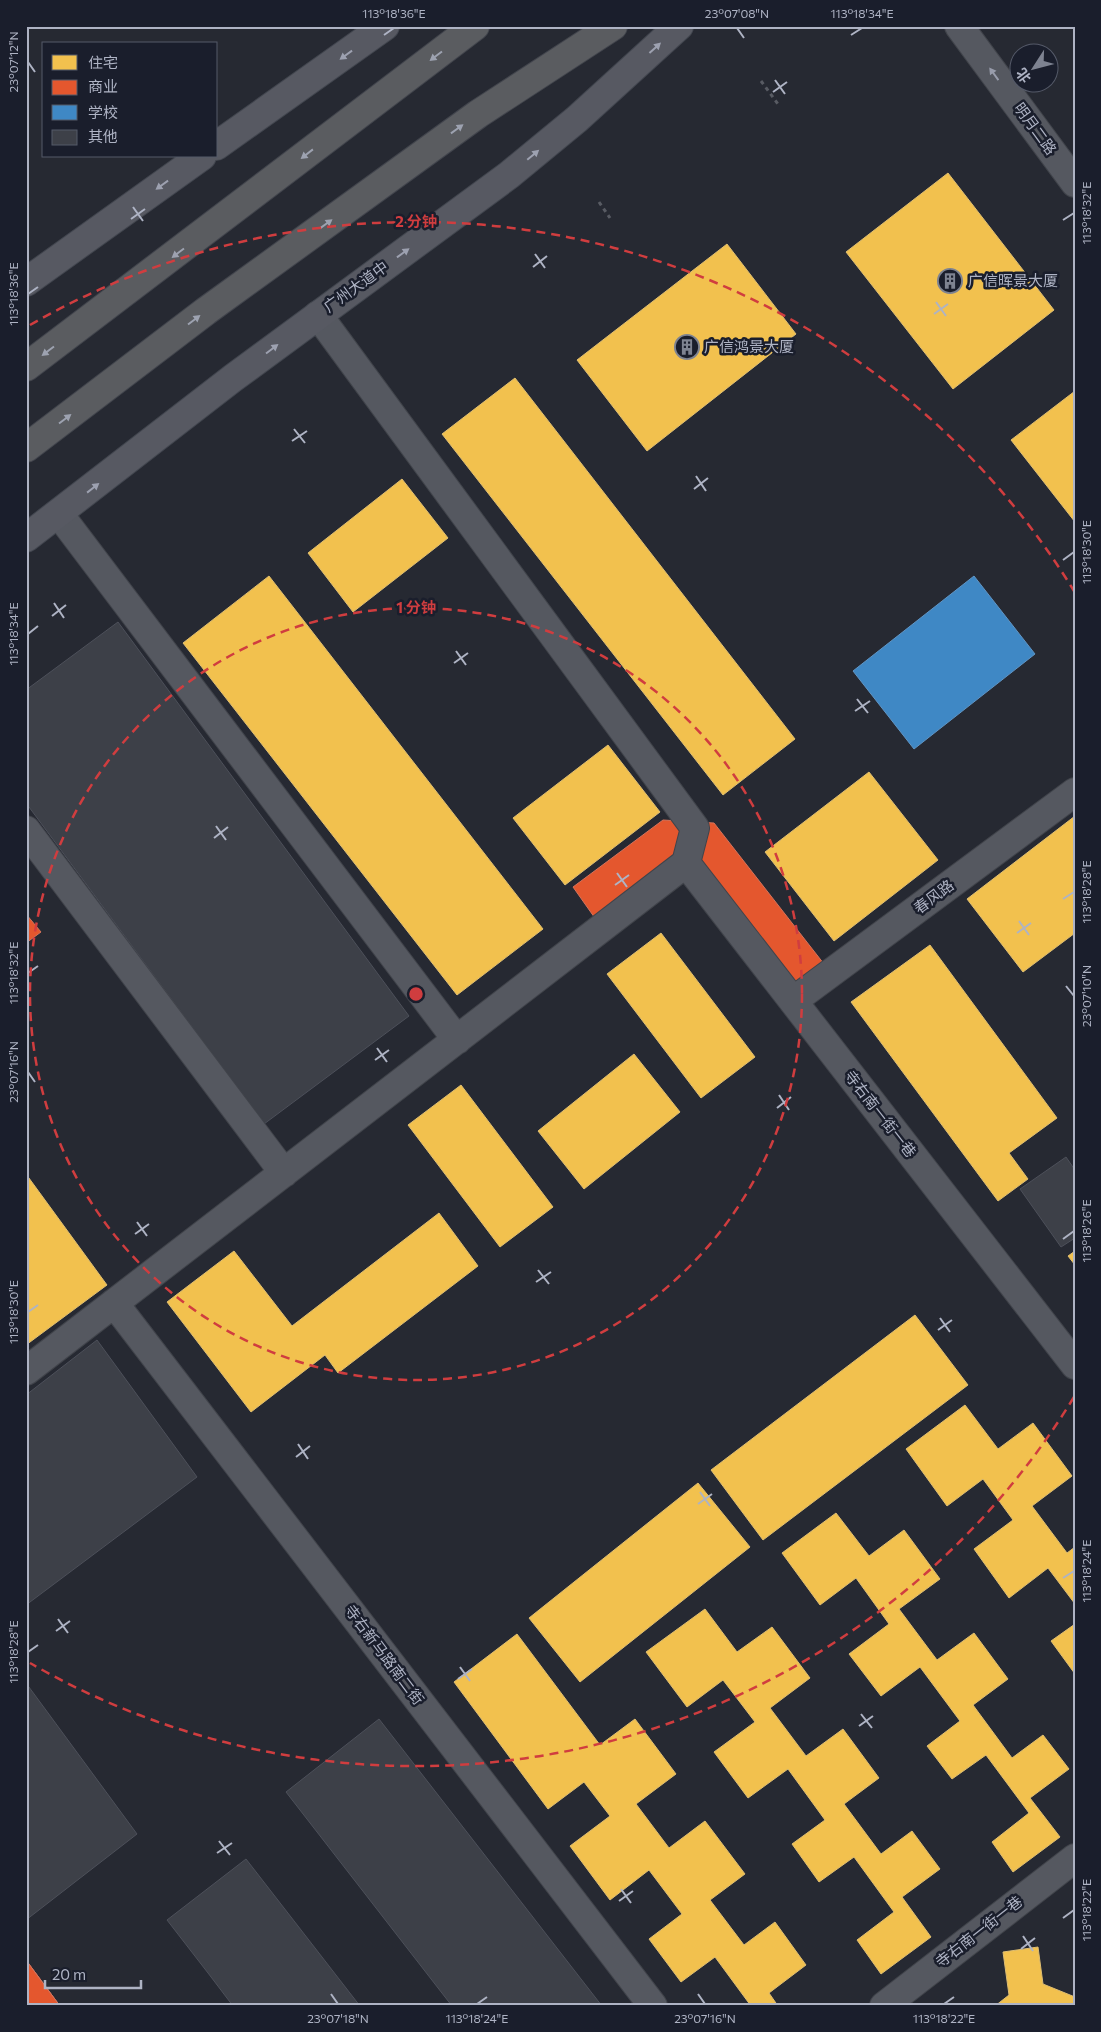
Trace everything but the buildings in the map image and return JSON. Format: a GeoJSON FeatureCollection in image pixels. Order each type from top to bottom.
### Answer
{"type":"FeatureCollection","features":[{"type":"Feature","properties":{"kind":"highway"},"geometry":{"type":"LineString","coordinates":[[26,368],[475,26]]}},
{"type":"Feature","properties":{"kind":"highway"},"geometry":{"type":"LineString","coordinates":[[26,448],[206,311],[462,126],[613,26]]}},
{"type":"Feature","properties":{"kind":"main road"},"geometry":{"type":"LineString","coordinates":[[218,145],[385,26]]}},
{"type":"Feature","properties":{"kind":"main road","name":"广州大道中"},"geometry":{"type":"LineString","coordinates":[[26,538],[233,378],[509,176],[679,26]]}},
{"type":"Feature","properties":{"kind":"main road"},"geometry":{"type":"LineString","coordinates":[[26,282],[199,158]]}},
{"type":"Feature","properties":{"kind":"street","name":"明月二路"},"geometry":{"type":"LineString","coordinates":[[959,26],[1075,183]]}},
{"type":"Feature","properties":{"kind":"street"},"geometry":{"type":"LineString","coordinates":[[26,1371],[686,863],[695,828],[318,315]]}},
{"type":"Feature","properties":{"kind":"street"},"geometry":{"type":"LineString","coordinates":[[59,514],[457,1040]]}},
{"type":"Feature","properties":{"kind":"street","name":"春风路"},"geometry":{"type":"LineString","coordinates":[[793,1001],[1075,792]]}},
{"type":"Feature","properties":{"kind":"street"},"geometry":{"type":"LineString","coordinates":[[26,830],[284,1173]]}},
{"type":"Feature","properties":{"kind":"street","name":"寺右南一街一巷"},"geometry":{"type":"LineString","coordinates":[[686,863],[1075,1365]]}},
{"type":"Feature","properties":{"kind":"street","name":"寺右新马路南二街"},"geometry":{"type":"LineString","coordinates":[[114,1303],[653,2006]]}},
{"type":"Feature","properties":{"kind":"street","name":"寺右南一街一巷"},"geometry":{"type":"LineString","coordinates":[[884,2006],[1075,1858]]}},
{"type":"Feature","properties":{"kind":"path"},"geometry":{"type":"LineString","coordinates":[[761,81],[778,104]]}},
{"type":"Feature","properties":{"kind":"path"},"geometry":{"type":"LineString","coordinates":[[599,202],[610,218]]}},
{"type":"Feature","properties":{"kind":"place","name":"广信晖景大厦"},"geometry":{"type":"Point","coordinates":[950,281]}},
{"type":"Feature","properties":{"kind":"place","name":"广信鸿景大厦"},"geometry":{"type":"Point","coordinates":[687,347]}}]}
